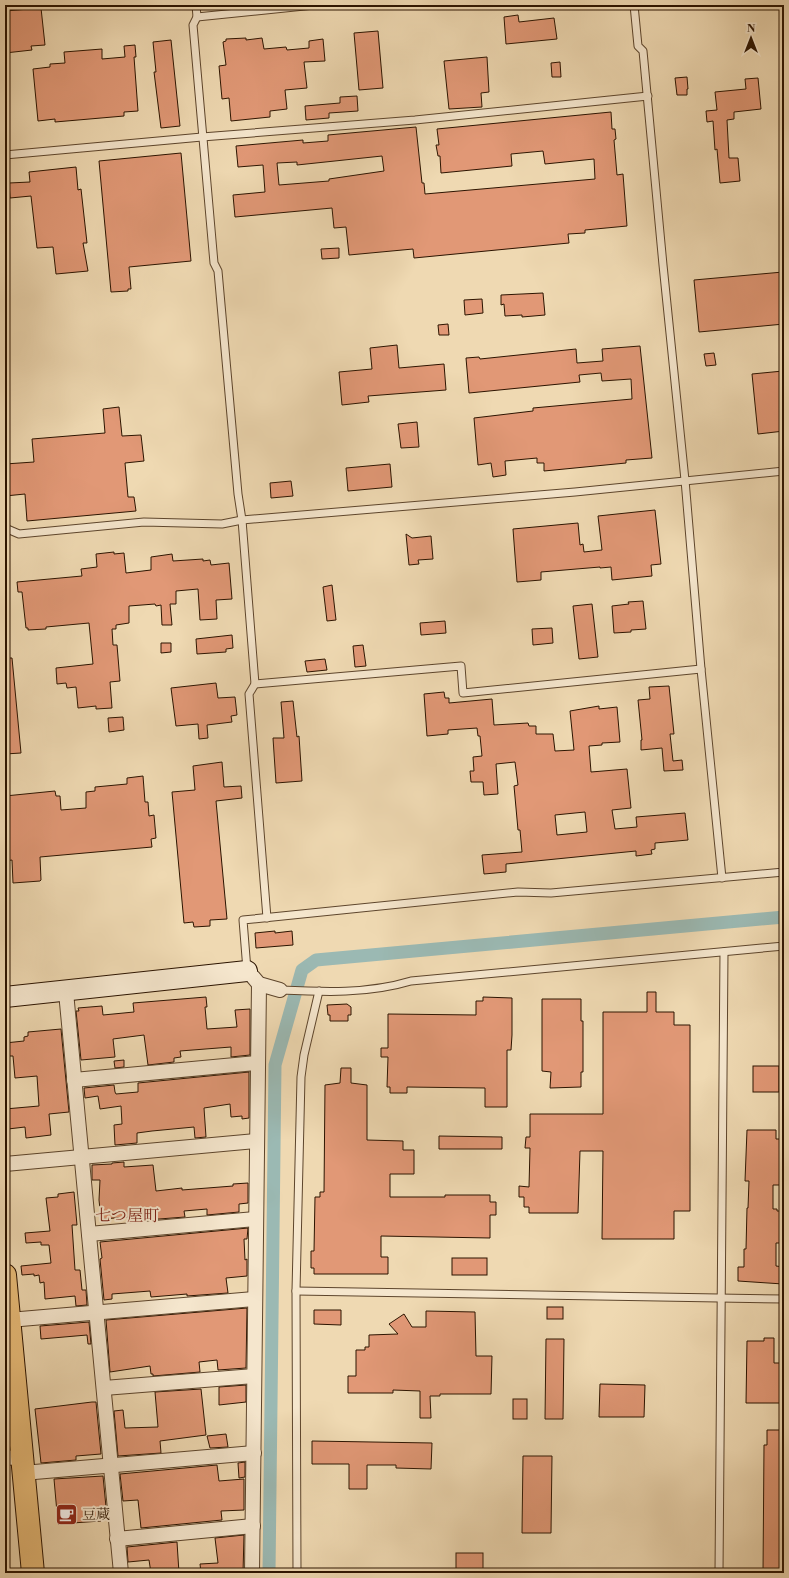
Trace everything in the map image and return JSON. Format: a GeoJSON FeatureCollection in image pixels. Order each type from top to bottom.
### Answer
{"type":"FeatureCollection","features":[{"type":"Feature","properties":{"kind":"main road"},"geometry":{"type":"LineString","coordinates":[[5,1275],[17,1463],[33,1573]]}},
{"type":"Feature","properties":{"kind":"street"},"geometry":{"type":"LineString","coordinates":[[5,997],[253,978],[280,990]]}},
{"type":"Feature","properties":{"kind":"street"},"geometry":{"type":"LineString","coordinates":[[252,1573],[257,1063],[253,978]]}},
{"type":"Feature","properties":{"kind":"street"},"geometry":{"type":"LineString","coordinates":[[66,992],[120,1573]]}},
{"type":"Feature","properties":{"kind":"street"},"geometry":{"type":"LineString","coordinates":[[74,1080],[257,1063]]}},
{"type":"Feature","properties":{"kind":"street"},"geometry":{"type":"LineString","coordinates":[[5,1164],[256,1141]]}},
{"type":"Feature","properties":{"kind":"street"},"geometry":{"type":"LineString","coordinates":[[89,1234],[256,1219]]}},
{"type":"Feature","properties":{"kind":"street"},"geometry":{"type":"LineString","coordinates":[[9,1320],[254,1298]]}},
{"type":"Feature","properties":{"kind":"street"},"geometry":{"type":"LineString","coordinates":[[104,1388],[254,1376]]}},
{"type":"Feature","properties":{"kind":"street"},"geometry":{"type":"LineString","coordinates":[[17,1463],[110,1466],[254,1452]]}},
{"type":"Feature","properties":{"kind":"street"},"geometry":{"type":"LineString","coordinates":[[117,1539],[253,1526]]}},
{"type":"Feature","properties":{"kind":"lane"},"geometry":{"type":"LineString","coordinates":[[196,5],[197,17],[193,24],[202,137],[214,263],[218,271],[236,471],[242,520],[255,684],[249,694],[268,918]]}},
{"type":"Feature","properties":{"kind":"lane"},"geometry":{"type":"LineString","coordinates":[[197,17],[314,5]]}},
{"type":"Feature","properties":{"kind":"lane"},"geometry":{"type":"LineString","coordinates":[[634,5],[638,46],[643,51],[648,96],[662,265],[685,480],[701,669],[722,878]]}},
{"type":"Feature","properties":{"kind":"lane"},"geometry":{"type":"LineString","coordinates":[[5,155],[415,120],[648,96]]}},
{"type":"Feature","properties":{"kind":"lane"},"geometry":{"type":"LineString","coordinates":[[5,528],[19,534],[144,522],[222,524],[242,520],[575,492],[784,471]]}},
{"type":"Feature","properties":{"kind":"lane"},"geometry":{"type":"LineString","coordinates":[[255,684],[461,666],[463,693],[701,669]]}},
{"type":"Feature","properties":{"kind":"lane"},"geometry":{"type":"LineString","coordinates":[[253,978],[243,920],[518,892],[550,893],[784,872]]}},
{"type":"Feature","properties":{"kind":"lane"},"geometry":{"type":"LineString","coordinates":[[280,990],[349,992],[391,987],[411,981],[784,946]]}},
{"type":"Feature","properties":{"kind":"lane"},"geometry":{"type":"LineString","coordinates":[[719,1573],[724,952]]}},
{"type":"Feature","properties":{"kind":"lane"},"geometry":{"type":"LineString","coordinates":[[297,1573],[296,1291],[300,1077],[319,991]]}},
{"type":"Feature","properties":{"kind":"lane"},"geometry":{"type":"LineString","coordinates":[[296,1291],[784,1299]]}},
{"type":"Feature","properties":{"kind":"building"},"geometry":{"type":"Polygon","coordinates":[[[41,8],[45,45],[31,46],[32,50],[5,53],[5,11],[41,8]]]}},
{"type":"Feature","properties":{"kind":"building"},"geometry":{"type":"Polygon","coordinates":[[[518,15],[519,22],[554,18],[557,39],[506,44],[504,17],[518,15]]]}},
{"type":"Feature","properties":{"kind":"building"},"geometry":{"type":"Polygon","coordinates":[[[378,31],[383,88],[359,90],[354,33],[378,31]]]}},
{"type":"Feature","properties":{"kind":"building"},"geometry":{"type":"Polygon","coordinates":[[[246,38],[246,40],[262,38],[264,49],[286,47],[287,50],[309,48],[309,41],[323,39],[325,61],[304,62],[307,88],[285,90],[287,109],[270,111],[270,117],[231,121],[229,98],[222,99],[219,66],[226,65],[223,42],[226,41],[226,39],[246,38]]]}},
{"type":"Feature","properties":{"kind":"building"},"geometry":{"type":"Polygon","coordinates":[[[171,40],[180,126],[161,128],[154,72],[156,72],[153,42],[171,40]]]}},
{"type":"Feature","properties":{"kind":"building"},"geometry":{"type":"Polygon","coordinates":[[[135,45],[136,57],[134,57],[138,111],[124,112],[124,116],[55,122],[55,119],[38,121],[33,69],[50,67],[50,64],[65,63],[64,52],[102,49],[102,59],[125,57],[124,46],[135,45]]]}},
{"type":"Feature","properties":{"kind":"building"},"geometry":{"type":"Polygon","coordinates":[[[487,57],[489,92],[481,93],[482,107],[449,109],[444,61],[487,57]]]}},
{"type":"Feature","properties":{"kind":"building"},"geometry":{"type":"Polygon","coordinates":[[[560,62],[561,77],[552,77],[551,63],[560,62]]]}},
{"type":"Feature","properties":{"kind":"building"},"geometry":{"type":"Polygon","coordinates":[[[687,77],[687,95],[677,95],[675,78],[687,77]]]}},
{"type":"Feature","properties":{"kind":"building"},"geometry":{"type":"Polygon","coordinates":[[[758,78],[761,109],[734,112],[734,119],[727,120],[729,158],[738,158],[740,181],[720,183],[717,149],[715,150],[713,121],[707,122],[706,111],[717,110],[715,92],[746,89],[745,79],[758,78]]]}},
{"type":"Feature","properties":{"kind":"building"},"geometry":{"type":"Polygon","coordinates":[[[357,96],[358,111],[329,113],[329,118],[306,120],[305,106],[340,103],[340,97],[357,96]]]}},
{"type":"Feature","properties":{"kind":"building"},"geometry":{"type":"Polygon","coordinates":[[[611,112],[612,129],[615,129],[616,139],[614,140],[617,175],[623,174],[627,226],[585,230],[585,233],[568,234],[569,243],[414,258],[413,249],[349,255],[346,227],[334,228],[332,208],[235,217],[233,195],[265,192],[263,165],[238,167],[236,146],[303,140],[303,143],[328,141],[328,135],[416,127],[422,183],[424,183],[425,194],[595,179],[594,159],[545,164],[543,151],[511,154],[512,166],[441,173],[440,156],[438,156],[436,145],[439,145],[437,129],[611,112]],[[382,156],[297,165],[297,162],[277,163],[279,185],[329,181],[329,179],[384,171],[382,156]]]}},
{"type":"Feature","properties":{"kind":"building"},"geometry":{"type":"Polygon","coordinates":[[[181,153],[191,261],[129,267],[131,289],[128,289],[128,291],[111,292],[99,161],[181,153]]]}},
{"type":"Feature","properties":{"kind":"building"},"geometry":{"type":"Polygon","coordinates":[[[76,167],[78,190],[81,189],[87,243],[83,243],[88,271],[56,274],[53,247],[37,248],[31,196],[10,198],[9,183],[30,182],[29,172],[76,167]]]}},
{"type":"Feature","properties":{"kind":"building"},"geometry":{"type":"Polygon","coordinates":[[[339,248],[339,258],[322,259],[321,249],[339,248]]]}},
{"type":"Feature","properties":{"kind":"building"},"geometry":{"type":"Polygon","coordinates":[[[783,272],[784,324],[699,332],[694,280],[783,272]]]}},
{"type":"Feature","properties":{"kind":"building"},"geometry":{"type":"Polygon","coordinates":[[[543,293],[545,315],[522,317],[522,315],[505,316],[504,304],[501,305],[501,295],[543,293]]]}},
{"type":"Feature","properties":{"kind":"building"},"geometry":{"type":"Polygon","coordinates":[[[482,299],[483,313],[465,315],[464,300],[482,299]]]}},
{"type":"Feature","properties":{"kind":"building"},"geometry":{"type":"Polygon","coordinates":[[[448,324],[449,335],[439,335],[438,325],[448,324]]]}},
{"type":"Feature","properties":{"kind":"building"},"geometry":{"type":"Polygon","coordinates":[[[397,345],[399,368],[444,364],[446,390],[368,396],[369,402],[342,405],[339,372],[372,369],[370,348],[397,345]]]}},
{"type":"Feature","properties":{"kind":"building"},"geometry":{"type":"Polygon","coordinates":[[[640,346],[652,458],[626,460],[626,463],[544,471],[544,463],[537,463],[537,458],[505,461],[506,475],[493,477],[491,463],[478,465],[474,418],[533,411],[533,408],[632,399],[631,379],[602,381],[601,373],[579,375],[580,382],[469,393],[466,358],[479,357],[480,359],[576,349],[577,363],[603,361],[602,349],[640,346]]]}},
{"type":"Feature","properties":{"kind":"building"},"geometry":{"type":"Polygon","coordinates":[[[714,353],[716,365],[706,366],[704,354],[714,353]]]}},
{"type":"Feature","properties":{"kind":"building"},"geometry":{"type":"Polygon","coordinates":[[[783,371],[784,431],[758,434],[752,374],[783,371]]]}},
{"type":"Feature","properties":{"kind":"building"},"geometry":{"type":"Polygon","coordinates":[[[119,407],[122,436],[141,435],[144,461],[125,463],[128,497],[134,497],[136,511],[27,521],[25,494],[5,496],[5,464],[34,462],[32,439],[105,433],[103,409],[119,407]]]}},
{"type":"Feature","properties":{"kind":"building"},"geometry":{"type":"Polygon","coordinates":[[[417,422],[419,447],[401,448],[398,424],[417,422]]]}},
{"type":"Feature","properties":{"kind":"building"},"geometry":{"type":"Polygon","coordinates":[[[390,464],[392,487],[348,491],[346,468],[390,464]]]}},
{"type":"Feature","properties":{"kind":"building"},"geometry":{"type":"Polygon","coordinates":[[[291,481],[293,496],[271,498],[270,483],[291,481]]]}},
{"type":"Feature","properties":{"kind":"building"},"geometry":{"type":"Polygon","coordinates":[[[655,510],[661,564],[651,565],[652,576],[612,580],[611,567],[600,567],[541,572],[541,580],[517,582],[513,529],[578,523],[580,545],[583,544],[584,552],[602,550],[598,516],[655,510]]]}},
{"type":"Feature","properties":{"kind":"building"},"geometry":{"type":"Polygon","coordinates":[[[406,534],[412,538],[431,536],[433,559],[418,560],[419,564],[409,565],[406,534]]]}},
{"type":"Feature","properties":{"kind":"building"},"geometry":{"type":"Polygon","coordinates":[[[114,552],[114,554],[124,553],[126,573],[151,570],[151,557],[172,554],[173,561],[203,559],[203,561],[210,560],[211,565],[229,563],[232,599],[216,600],[217,619],[200,620],[198,589],[176,591],[176,604],[170,604],[172,625],[162,625],[161,605],[129,606],[129,623],[116,625],[116,629],[112,629],[113,645],[117,645],[120,681],[110,682],[112,708],[96,709],[96,706],[78,708],[76,687],[67,688],[66,683],[57,684],[56,668],[93,664],[89,623],[28,630],[28,628],[26,628],[22,592],[18,592],[17,582],[82,576],[81,569],[97,567],[96,554],[114,552]]]}},
{"type":"Feature","properties":{"kind":"building"},"geometry":{"type":"Polygon","coordinates":[[[332,585],[336,620],[327,621],[323,587],[332,585]]]}},
{"type":"Feature","properties":{"kind":"building"},"geometry":{"type":"Polygon","coordinates":[[[643,601],[646,629],[614,633],[612,606],[629,604],[628,602],[643,601]]]}},
{"type":"Feature","properties":{"kind":"building"},"geometry":{"type":"Polygon","coordinates":[[[592,604],[598,657],[579,659],[573,606],[592,604]]]}},
{"type":"Feature","properties":{"kind":"building"},"geometry":{"type":"Polygon","coordinates":[[[445,621],[446,633],[421,635],[420,623],[445,621]]]}},
{"type":"Feature","properties":{"kind":"building"},"geometry":{"type":"Polygon","coordinates":[[[552,628],[553,643],[533,645],[532,629],[552,628]]]}},
{"type":"Feature","properties":{"kind":"building"},"geometry":{"type":"Polygon","coordinates":[[[232,635],[233,648],[226,649],[226,652],[197,654],[196,639],[232,635]]]}},
{"type":"Feature","properties":{"kind":"building"},"geometry":{"type":"Polygon","coordinates":[[[161,643],[171,643],[171,652],[161,653],[161,643]]]}},
{"type":"Feature","properties":{"kind":"building"},"geometry":{"type":"Polygon","coordinates":[[[363,645],[366,666],[355,667],[353,646],[363,645]]]}},
{"type":"Feature","properties":{"kind":"building"},"geometry":{"type":"Polygon","coordinates":[[[5,658],[12,658],[21,753],[5,754],[5,658]]]}},
{"type":"Feature","properties":{"kind":"building"},"geometry":{"type":"Polygon","coordinates":[[[325,659],[327,670],[307,672],[305,661],[325,659]]]}},
{"type":"Feature","properties":{"kind":"building"},"geometry":{"type":"Polygon","coordinates":[[[216,683],[218,698],[235,697],[237,715],[231,716],[232,722],[207,725],[208,738],[199,739],[198,724],[176,726],[171,688],[216,683]]]}},
{"type":"Feature","properties":{"kind":"building"},"geometry":{"type":"Polygon","coordinates":[[[669,686],[674,734],[670,734],[673,761],[682,760],[683,770],[664,771],[662,748],[641,750],[642,740],[638,700],[650,699],[649,687],[669,686]]]}},
{"type":"Feature","properties":{"kind":"building"},"geometry":{"type":"Polygon","coordinates":[[[444,692],[445,698],[449,698],[449,703],[492,699],[494,725],[528,723],[529,726],[536,726],[536,734],[553,734],[555,751],[574,750],[570,711],[599,706],[599,709],[617,707],[620,742],[602,743],[602,745],[589,746],[591,772],[627,769],[631,808],[612,810],[615,829],[637,827],[636,817],[685,813],[688,840],[655,843],[655,849],[651,850],[652,854],[636,856],[636,851],[506,864],[506,872],[484,874],[482,855],[522,852],[520,830],[518,830],[514,786],[518,785],[515,762],[496,764],[498,794],[484,795],[483,782],[471,782],[470,771],[474,771],[473,757],[482,756],[480,736],[478,736],[477,728],[448,730],[448,734],[427,736],[424,694],[444,692]],[[585,812],[555,815],[557,835],[587,832],[585,812]]]}},
{"type":"Feature","properties":{"kind":"building"},"geometry":{"type":"Polygon","coordinates":[[[293,701],[297,737],[299,736],[302,781],[276,783],[273,738],[284,738],[281,702],[293,701]]]}},
{"type":"Feature","properties":{"kind":"building"},"geometry":{"type":"Polygon","coordinates":[[[123,717],[124,730],[109,732],[108,718],[123,717]]]}},
{"type":"Feature","properties":{"kind":"building"},"geometry":{"type":"Polygon","coordinates":[[[222,762],[224,787],[241,786],[242,798],[216,801],[227,919],[210,920],[210,926],[194,927],[193,922],[184,923],[172,792],[195,790],[193,766],[222,762]]]}},
{"type":"Feature","properties":{"kind":"building"},"geometry":{"type":"Polygon","coordinates":[[[143,776],[145,802],[148,802],[149,816],[154,815],[156,838],[151,839],[152,847],[40,857],[40,881],[13,883],[12,860],[5,861],[5,796],[55,791],[56,796],[60,796],[61,810],[86,808],[86,792],[95,791],[95,787],[127,784],[127,778],[143,776]]]}},
{"type":"Feature","properties":{"kind":"building"},"geometry":{"type":"Polygon","coordinates":[[[275,931],[275,933],[292,931],[293,945],[256,948],[255,933],[275,931]]]}},
{"type":"Feature","properties":{"kind":"building"},"geometry":{"type":"Polygon","coordinates":[[[647,992],[656,992],[656,1012],[674,1012],[674,1025],[690,1025],[690,1211],[674,1211],[674,1239],[602,1239],[603,1151],[580,1151],[578,1213],[529,1213],[529,1207],[524,1207],[524,1197],[519,1197],[519,1186],[529,1187],[530,1148],[525,1148],[526,1137],[530,1137],[530,1114],[603,1114],[603,1012],[647,1012],[647,992]]]}},
{"type":"Feature","properties":{"kind":"building"},"geometry":{"type":"Polygon","coordinates":[[[206,997],[207,1007],[205,1007],[207,1029],[237,1027],[235,1010],[250,1009],[250,1055],[231,1057],[231,1047],[180,1051],[181,1057],[174,1058],[174,1062],[148,1065],[144,1035],[113,1039],[115,1057],[81,1060],[76,1011],[79,1011],[78,1008],[102,1006],[103,1015],[134,1012],[133,1003],[206,997]]]}},
{"type":"Feature","properties":{"kind":"building"},"geometry":{"type":"Polygon","coordinates":[[[483,997],[512,998],[511,1050],[507,1050],[507,1107],[485,1107],[485,1088],[407,1087],[407,1093],[390,1093],[390,1087],[387,1087],[388,1057],[381,1057],[381,1048],[388,1048],[388,1014],[476,1015],[476,1001],[483,1001],[483,997]]]}},
{"type":"Feature","properties":{"kind":"building"},"geometry":{"type":"Polygon","coordinates":[[[542,999],[581,999],[581,1021],[583,1021],[583,1072],[581,1072],[581,1087],[550,1088],[551,1072],[542,1071],[542,999]]]}},
{"type":"Feature","properties":{"kind":"building"},"geometry":{"type":"Polygon","coordinates":[[[347,1004],[351,1007],[351,1015],[348,1015],[348,1021],[330,1021],[327,1005],[347,1004]]]}},
{"type":"Feature","properties":{"kind":"building"},"geometry":{"type":"Polygon","coordinates":[[[61,1029],[69,1112],[49,1114],[51,1135],[26,1138],[25,1127],[8,1129],[8,1126],[5,1126],[5,1109],[39,1106],[37,1076],[15,1078],[13,1056],[9,1056],[8,1052],[5,1053],[5,1043],[24,1041],[24,1037],[28,1036],[28,1032],[61,1029]]]}},
{"type":"Feature","properties":{"kind":"building"},"geometry":{"type":"Polygon","coordinates":[[[124,1060],[124,1067],[115,1068],[114,1061],[124,1060]]]}},
{"type":"Feature","properties":{"kind":"building"},"geometry":{"type":"Polygon","coordinates":[[[753,1066],[779,1066],[779,1092],[753,1092],[753,1066]]]}},
{"type":"Feature","properties":{"kind":"building"},"geometry":{"type":"Polygon","coordinates":[[[341,1068],[351,1068],[351,1083],[367,1085],[367,1140],[403,1141],[403,1150],[414,1150],[414,1174],[390,1174],[390,1197],[490,1195],[490,1202],[496,1202],[496,1215],[490,1215],[490,1238],[381,1236],[381,1257],[388,1257],[388,1274],[314,1274],[314,1268],[311,1268],[311,1251],[314,1251],[315,1197],[320,1197],[320,1192],[324,1192],[325,1085],[340,1083],[341,1068]]]}},
{"type":"Feature","properties":{"kind":"building"},"geometry":{"type":"Polygon","coordinates":[[[249,1072],[249,1118],[242,1119],[242,1116],[231,1117],[230,1104],[204,1108],[206,1137],[195,1138],[194,1127],[137,1133],[137,1143],[115,1145],[114,1125],[122,1124],[121,1106],[100,1109],[98,1096],[85,1098],[84,1088],[114,1085],[116,1094],[138,1092],[138,1083],[249,1072]]]}},
{"type":"Feature","properties":{"kind":"building"},"geometry":{"type":"Polygon","coordinates":[[[747,1130],[776,1130],[776,1139],[781,1139],[781,1158],[784,1158],[784,1185],[773,1185],[773,1209],[780,1211],[780,1219],[784,1219],[784,1243],[776,1243],[776,1266],[784,1267],[783,1284],[738,1281],[738,1267],[744,1267],[744,1249],[746,1249],[749,1181],[745,1181],[747,1130]]]}},
{"type":"Feature","properties":{"kind":"building"},"geometry":{"type":"Polygon","coordinates":[[[439,1136],[502,1137],[502,1149],[439,1149],[439,1136]]]}},
{"type":"Feature","properties":{"kind":"building"},"geometry":{"type":"Polygon","coordinates":[[[124,1162],[124,1167],[153,1165],[156,1191],[182,1188],[182,1190],[233,1186],[233,1184],[248,1183],[248,1203],[239,1204],[239,1212],[207,1215],[207,1209],[184,1211],[185,1217],[146,1220],[145,1218],[129,1220],[129,1217],[101,1219],[99,1200],[100,1180],[92,1180],[92,1165],[124,1162]]]}},
{"type":"Feature","properties":{"kind":"building"},"geometry":{"type":"Polygon","coordinates":[[[74,1192],[77,1225],[72,1225],[75,1270],[80,1270],[82,1290],[86,1290],[87,1305],[76,1306],[75,1296],[45,1299],[44,1282],[40,1283],[39,1275],[22,1275],[21,1266],[51,1263],[49,1245],[41,1245],[41,1242],[26,1243],[25,1233],[50,1231],[46,1198],[58,1197],[58,1194],[74,1192]]]}},
{"type":"Feature","properties":{"kind":"building"},"geometry":{"type":"Polygon","coordinates":[[[248,1228],[247,1239],[244,1239],[245,1260],[247,1259],[247,1276],[226,1278],[228,1293],[151,1297],[150,1291],[112,1294],[112,1299],[104,1300],[100,1242],[248,1228]]]}},
{"type":"Feature","properties":{"kind":"building"},"geometry":{"type":"Polygon","coordinates":[[[452,1258],[487,1258],[487,1275],[452,1275],[452,1258]]]}},
{"type":"Feature","properties":{"kind":"building"},"geometry":{"type":"Polygon","coordinates":[[[547,1307],[563,1307],[563,1319],[547,1319],[547,1307]]]}},
{"type":"Feature","properties":{"kind":"building"},"geometry":{"type":"Polygon","coordinates":[[[247,1308],[246,1368],[218,1370],[217,1360],[199,1362],[200,1372],[153,1376],[153,1374],[151,1374],[150,1366],[110,1372],[106,1320],[247,1308]]]}},
{"type":"Feature","properties":{"kind":"building"},"geometry":{"type":"Polygon","coordinates":[[[314,1310],[341,1310],[341,1325],[314,1324],[314,1310]]]}},
{"type":"Feature","properties":{"kind":"building"},"geometry":{"type":"Polygon","coordinates":[[[426,1311],[475,1312],[476,1356],[492,1356],[491,1394],[440,1394],[440,1396],[430,1396],[431,1418],[420,1418],[420,1391],[393,1390],[393,1393],[348,1393],[348,1376],[356,1376],[356,1350],[365,1350],[365,1347],[369,1347],[369,1335],[398,1334],[389,1324],[404,1314],[412,1327],[426,1327],[426,1311]]]}},
{"type":"Feature","properties":{"kind":"building"},"geometry":{"type":"Polygon","coordinates":[[[89,1322],[91,1344],[88,1344],[87,1335],[41,1339],[40,1326],[89,1322]]]}},
{"type":"Feature","properties":{"kind":"building"},"geometry":{"type":"Polygon","coordinates":[[[764,1338],[774,1338],[774,1363],[784,1363],[784,1403],[746,1403],[747,1341],[764,1341],[764,1338]]]}},
{"type":"Feature","properties":{"kind":"building"},"geometry":{"type":"Polygon","coordinates":[[[546,1339],[564,1339],[563,1419],[545,1419],[546,1339]]]}},
{"type":"Feature","properties":{"kind":"building"},"geometry":{"type":"Polygon","coordinates":[[[600,1384],[645,1385],[644,1417],[599,1417],[600,1384]]]}},
{"type":"Feature","properties":{"kind":"building"},"geometry":{"type":"Polygon","coordinates":[[[246,1385],[246,1402],[219,1405],[219,1387],[246,1385]]]}},
{"type":"Feature","properties":{"kind":"building"},"geometry":{"type":"Polygon","coordinates":[[[201,1389],[206,1435],[160,1441],[161,1453],[118,1456],[114,1411],[123,1410],[125,1428],[158,1427],[155,1392],[201,1389]]]}},
{"type":"Feature","properties":{"kind":"building"},"geometry":{"type":"Polygon","coordinates":[[[513,1399],[527,1399],[527,1419],[513,1419],[513,1399]]]}},
{"type":"Feature","properties":{"kind":"building"},"geometry":{"type":"Polygon","coordinates":[[[96,1402],[101,1454],[76,1456],[76,1460],[41,1463],[35,1409],[96,1402]]]}},
{"type":"Feature","properties":{"kind":"building"},"geometry":{"type":"Polygon","coordinates":[[[767,1430],[784,1430],[784,1573],[763,1573],[764,1445],[767,1445],[767,1430]]]}},
{"type":"Feature","properties":{"kind":"building"},"geometry":{"type":"Polygon","coordinates":[[[226,1434],[228,1447],[210,1448],[207,1436],[226,1434]]]}},
{"type":"Feature","properties":{"kind":"building"},"geometry":{"type":"Polygon","coordinates":[[[312,1441],[432,1443],[431,1469],[396,1468],[396,1465],[367,1465],[367,1489],[349,1489],[349,1464],[312,1464],[312,1441]]]}},
{"type":"Feature","properties":{"kind":"building"},"geometry":{"type":"Polygon","coordinates":[[[523,1456],[552,1456],[551,1533],[522,1533],[523,1456]]]}},
{"type":"Feature","properties":{"kind":"building"},"geometry":{"type":"Polygon","coordinates":[[[245,1462],[245,1477],[239,1478],[238,1463],[245,1462]]]}},
{"type":"Feature","properties":{"kind":"building"},"geometry":{"type":"Polygon","coordinates":[[[217,1465],[219,1481],[244,1479],[244,1510],[221,1511],[222,1520],[141,1528],[138,1500],[123,1501],[120,1474],[217,1465]]]}},
{"type":"Feature","properties":{"kind":"building"},"geometry":{"type":"Polygon","coordinates":[[[103,1476],[106,1507],[100,1508],[101,1521],[58,1524],[54,1479],[103,1476]]]}},
{"type":"Feature","properties":{"kind":"building"},"geometry":{"type":"Polygon","coordinates":[[[244,1535],[243,1573],[201,1573],[200,1564],[218,1563],[215,1538],[244,1535]]]}},
{"type":"Feature","properties":{"kind":"building"},"geometry":{"type":"Polygon","coordinates":[[[177,1542],[179,1573],[151,1573],[149,1560],[128,1562],[127,1547],[177,1542]]]}},
{"type":"Feature","properties":{"kind":"building"},"geometry":{"type":"Polygon","coordinates":[[[456,1553],[483,1553],[483,1573],[456,1573],[456,1553]]]}},
{"type":"Feature","properties":{"kind":"waterway"},"geometry":{"type":"LineString","coordinates":[[269,1573],[275,1065],[302,970],[316,960],[784,917]]}},
{"type":"Feature","properties":{"kind":"place","name":"豆蔵"},"geometry":{"type":"Point","coordinates":[66,1514]}},
{"type":"Feature","properties":{"kind":"district","name":"七つ屋町"},"geometry":{"type":"Point","coordinates":[127,1215]}}]}
